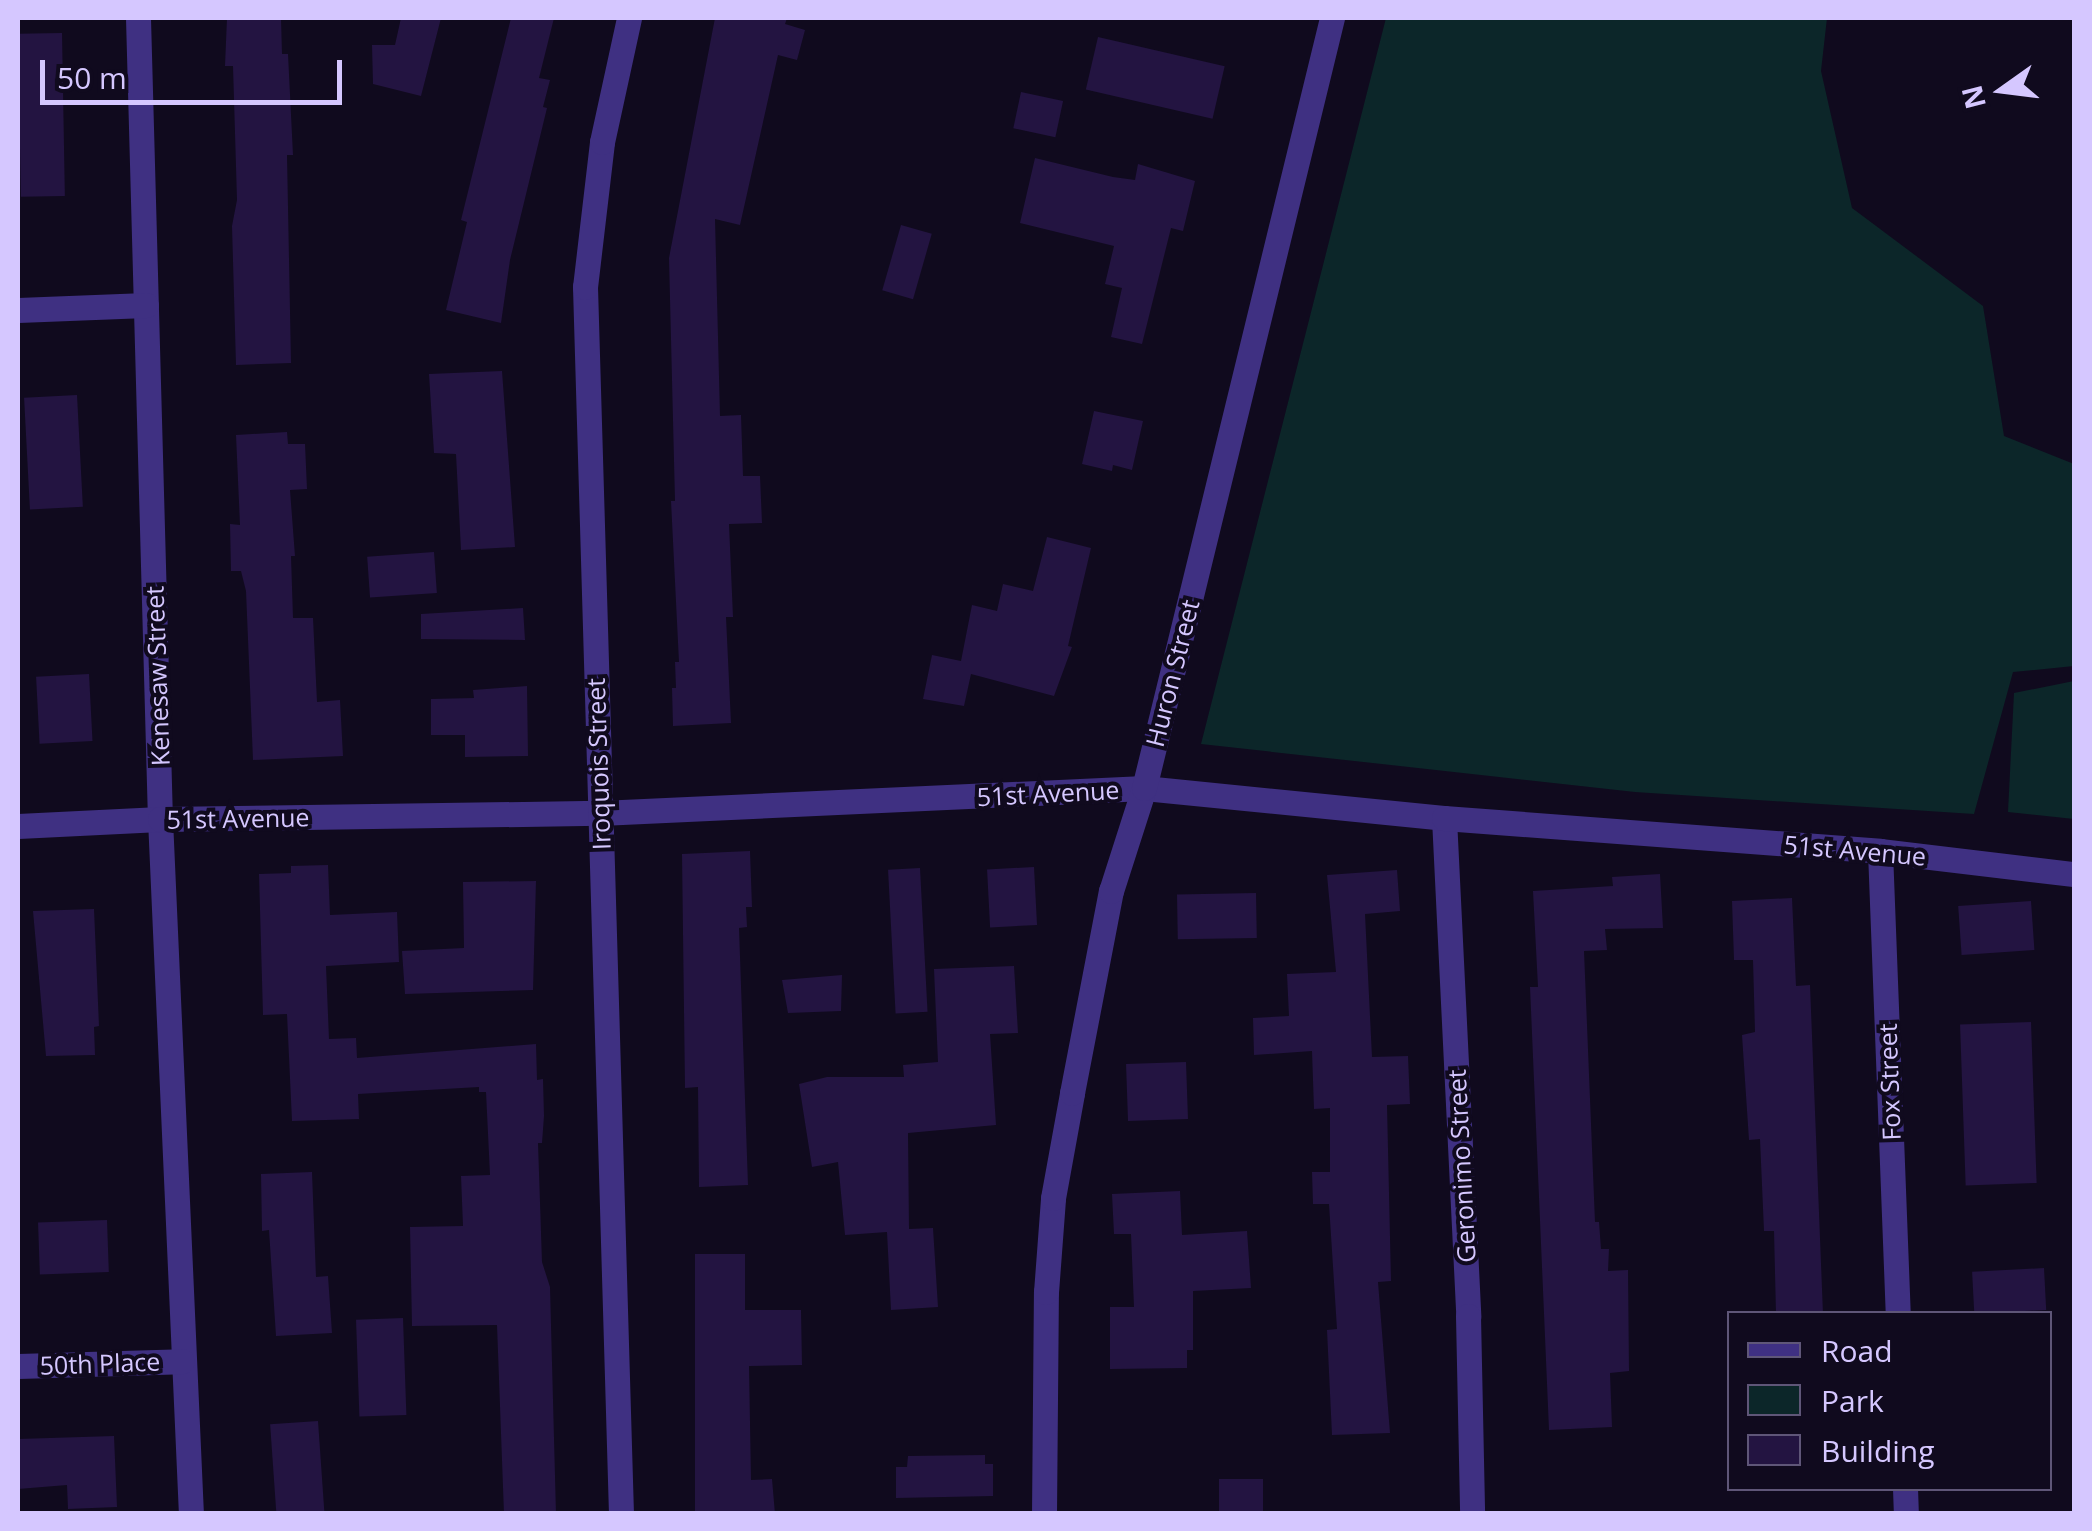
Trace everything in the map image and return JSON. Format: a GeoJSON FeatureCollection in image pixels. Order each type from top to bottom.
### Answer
{"type":"FeatureCollection","features":[{"type":"Feature","properties":{"kind":"street","name":"Kenesaw Street"},"geometry":{"type":"LineString","coordinates":[[138,18],[160,819],[191,1514]]}},
{"type":"Feature","properties":{"kind":"street","name":"Iroquois Street"},"geometry":{"type":"LineString","coordinates":[[621,1514],[584,287],[602,142],[629,18]]}},
{"type":"Feature","properties":{"kind":"street","name":"Huron Street"},"geometry":{"type":"LineString","coordinates":[[1044,1514],[1046,1292],[1053,1198],[1112,891],[1144,788],[1332,18]]}},
{"type":"Feature","properties":{"kind":"street"},"geometry":{"type":"LineString","coordinates":[[18,310],[146,305]]}},
{"type":"Feature","properties":{"kind":"street","name":"51st Avenue"},"geometry":{"type":"LineString","coordinates":[[18,826],[160,819],[600,813],[1144,788],[1444,818],[1880,850],[2074,874]]}},
{"type":"Feature","properties":{"kind":"street","name":"Geronimo Street"},"geometry":{"type":"LineString","coordinates":[[1444,818],[1468,1316],[1472,1514]]}},
{"type":"Feature","properties":{"kind":"street","name":"Fox Street"},"geometry":{"type":"LineString","coordinates":[[1880,850],[1898,1311]]}},
{"type":"Feature","properties":{"kind":"street","name":"50th Place"},"geometry":{"type":"LineString","coordinates":[[18,1366],[182,1361]]}},
{"type":"Feature","properties":{"kind":"green space"},"geometry":{"type":"Polygon","coordinates":[[[1386,18],[1827,18],[1821,71],[1852,208],[1983,306],[2004,436],[2074,464],[2074,666],[2013,672],[1974,814],[1635,792],[1201,744],[1386,18]]]}},
{"type":"Feature","properties":{"kind":"green space"},"geometry":{"type":"Polygon","coordinates":[[[2074,681],[2074,819],[2008,812],[2014,693],[2074,681]]]}},
{"type":"Feature","properties":{"kind":"building"},"geometry":{"type":"Polygon","coordinates":[[[227,18],[281,18],[282,54],[288,54],[293,155],[287,155],[291,363],[236,365],[232,226],[237,200],[233,66],[225,66],[227,18]]]}},
{"type":"Feature","properties":{"kind":"building"},"geometry":{"type":"Polygon","coordinates":[[[401,18],[441,18],[421,96],[373,84],[372,45],[395,45],[401,18]]]}},
{"type":"Feature","properties":{"kind":"building"},"geometry":{"type":"Polygon","coordinates":[[[511,18],[554,18],[539,78],[550,80],[543,107],[547,108],[510,260],[501,323],[446,310],[467,222],[461,220],[511,18]]]}},
{"type":"Feature","properties":{"kind":"building"},"geometry":{"type":"Polygon","coordinates":[[[715,18],[787,18],[785,24],[805,30],[797,60],[778,55],[740,225],[715,219],[720,416],[741,415],[743,476],[760,476],[762,523],[729,524],[733,617],[726,617],[731,723],[673,726],[672,688],[676,688],[675,662],[679,662],[671,501],[675,501],[669,258],[715,18]]]}},
{"type":"Feature","properties":{"kind":"building"},"geometry":{"type":"Polygon","coordinates":[[[62,33],[65,196],[21,197],[18,34],[62,33]]]}},
{"type":"Feature","properties":{"kind":"building"},"geometry":{"type":"Polygon","coordinates":[[[1098,37],[1225,66],[1213,119],[1086,90],[1098,37]]]}},
{"type":"Feature","properties":{"kind":"building"},"geometry":{"type":"Polygon","coordinates":[[[1021,92],[1063,101],[1055,137],[1013,128],[1021,92]]]}},
{"type":"Feature","properties":{"kind":"building"},"geometry":{"type":"Polygon","coordinates":[[[1035,158],[1135,180],[1138,164],[1195,181],[1183,231],[1171,228],[1142,344],[1111,337],[1122,288],[1105,284],[1114,246],[1020,223],[1035,158]]]}},
{"type":"Feature","properties":{"kind":"building"},"geometry":{"type":"Polygon","coordinates":[[[901,225],[932,234],[913,299],[882,290],[901,225]]]}},
{"type":"Feature","properties":{"kind":"building"},"geometry":{"type":"Polygon","coordinates":[[[502,371],[515,547],[461,550],[456,454],[434,453],[429,374],[502,371]]]}},
{"type":"Feature","properties":{"kind":"building"},"geometry":{"type":"Polygon","coordinates":[[[77,395],[83,507],[30,510],[24,398],[77,395]]]}},
{"type":"Feature","properties":{"kind":"building"},"geometry":{"type":"Polygon","coordinates":[[[1094,411],[1143,421],[1132,470],[1113,465],[1112,471],[1082,464],[1094,411]]]}},
{"type":"Feature","properties":{"kind":"building"},"geometry":{"type":"Polygon","coordinates":[[[287,432],[288,444],[305,444],[307,489],[290,490],[295,556],[291,556],[293,618],[313,618],[317,702],[340,700],[343,756],[253,760],[246,591],[241,571],[231,571],[230,524],[240,525],[236,435],[287,432]]]}},
{"type":"Feature","properties":{"kind":"building"},"geometry":{"type":"Polygon","coordinates":[[[1047,537],[1091,548],[1068,646],[1072,647],[1054,696],[971,674],[964,706],[923,699],[932,655],[961,661],[972,605],[997,611],[1003,584],[1033,591],[1047,537]]]}},
{"type":"Feature","properties":{"kind":"building"},"geometry":{"type":"Polygon","coordinates":[[[434,552],[437,593],[370,598],[367,557],[434,552]]]}},
{"type":"Feature","properties":{"kind":"building"},"geometry":{"type":"Polygon","coordinates":[[[523,608],[525,640],[421,639],[421,614],[523,608]]]}},
{"type":"Feature","properties":{"kind":"building"},"geometry":{"type":"Polygon","coordinates":[[[89,674],[93,741],[40,744],[36,677],[89,674]]]}},
{"type":"Feature","properties":{"kind":"building"},"geometry":{"type":"Polygon","coordinates":[[[527,686],[528,756],[465,757],[465,735],[431,735],[431,699],[474,698],[473,690],[527,686]]]}},
{"type":"Feature","properties":{"kind":"building"},"geometry":{"type":"Polygon","coordinates":[[[750,851],[752,907],[746,907],[747,927],[739,928],[748,1185],[699,1187],[698,1087],[685,1088],[682,854],[750,851]]]}},
{"type":"Feature","properties":{"kind":"building"},"geometry":{"type":"Polygon","coordinates":[[[328,865],[330,915],[397,912],[399,962],[326,966],[329,1039],[356,1038],[357,1058],[536,1044],[537,1080],[543,1079],[542,1143],[538,1143],[542,1262],[550,1287],[556,1514],[504,1514],[497,1325],[412,1326],[410,1227],[463,1226],[461,1176],[490,1175],[486,1092],[479,1092],[479,1087],[358,1094],[359,1119],[292,1121],[287,1014],[263,1015],[259,874],[291,873],[291,866],[328,865]]]}},
{"type":"Feature","properties":{"kind":"building"},"geometry":{"type":"Polygon","coordinates":[[[1034,867],[1037,925],[990,927],[987,869],[1034,867]]]}},
{"type":"Feature","properties":{"kind":"building"},"geometry":{"type":"Polygon","coordinates":[[[920,868],[928,1012],[896,1013],[888,870],[920,868]]]}},
{"type":"Feature","properties":{"kind":"building"},"geometry":{"type":"Polygon","coordinates":[[[1397,870],[1400,911],[1365,914],[1372,1057],[1408,1056],[1410,1104],[1387,1105],[1391,1281],[1378,1282],[1390,1433],[1332,1435],[1327,1330],[1337,1329],[1329,1204],[1313,1204],[1312,1172],[1330,1172],[1330,1108],[1314,1109],[1312,1051],[1254,1055],[1253,1018],[1289,1016],[1287,974],[1336,972],[1327,875],[1397,870]]]}},
{"type":"Feature","properties":{"kind":"building"},"geometry":{"type":"Polygon","coordinates":[[[1660,874],[1663,928],[1605,929],[1607,950],[1584,951],[1595,1222],[1599,1222],[1601,1249],[1609,1249],[1608,1271],[1628,1270],[1629,1371],[1610,1373],[1612,1427],[1549,1430],[1530,987],[1538,987],[1533,891],[1613,886],[1612,877],[1660,874]]]}},
{"type":"Feature","properties":{"kind":"building"},"geometry":{"type":"Polygon","coordinates":[[[536,881],[533,990],[405,994],[402,951],[464,948],[463,882],[536,881]]]}},
{"type":"Feature","properties":{"kind":"building"},"geometry":{"type":"Polygon","coordinates":[[[1256,893],[1257,938],[1178,939],[1177,894],[1256,893]]]}},
{"type":"Feature","properties":{"kind":"building"},"geometry":{"type":"Polygon","coordinates":[[[1792,898],[1796,986],[1810,985],[1823,1311],[1776,1311],[1774,1231],[1764,1231],[1760,1139],[1749,1140],[1742,1035],[1755,1032],[1753,960],[1734,960],[1732,901],[1792,898]]]}},
{"type":"Feature","properties":{"kind":"building"},"geometry":{"type":"Polygon","coordinates":[[[2031,901],[2034,950],[1962,955],[1958,906],[2031,901]]]}},
{"type":"Feature","properties":{"kind":"building"},"geometry":{"type":"Polygon","coordinates":[[[94,909],[99,1026],[94,1027],[95,1055],[46,1056],[33,911],[94,909]]]}},
{"type":"Feature","properties":{"kind":"building"},"geometry":{"type":"Polygon","coordinates":[[[1014,966],[1018,1033],[990,1034],[996,1125],[908,1133],[909,1229],[933,1228],[938,1307],[891,1310],[887,1232],[845,1235],[838,1162],[812,1167],[799,1084],[827,1077],[904,1077],[903,1065],[938,1062],[934,969],[1014,966]]]}},
{"type":"Feature","properties":{"kind":"building"},"geometry":{"type":"Polygon","coordinates":[[[842,975],[841,1011],[788,1013],[782,980],[842,975]]]}},
{"type":"Feature","properties":{"kind":"building"},"geometry":{"type":"Polygon","coordinates":[[[2031,1022],[2037,1183],[1966,1185],[1960,1024],[2031,1022]]]}},
{"type":"Feature","properties":{"kind":"building"},"geometry":{"type":"Polygon","coordinates":[[[1186,1062],[1188,1119],[1128,1121],[1126,1064],[1186,1062]]]}},
{"type":"Feature","properties":{"kind":"building"},"geometry":{"type":"Polygon","coordinates":[[[312,1172],[316,1277],[328,1276],[332,1333],[276,1336],[269,1230],[262,1231],[261,1174],[312,1172]]]}},
{"type":"Feature","properties":{"kind":"building"},"geometry":{"type":"Polygon","coordinates":[[[1180,1191],[1182,1235],[1247,1231],[1251,1288],[1193,1291],[1193,1350],[1187,1350],[1187,1368],[1110,1369],[1110,1307],[1134,1307],[1131,1234],[1114,1234],[1112,1194],[1180,1191]]]}},
{"type":"Feature","properties":{"kind":"building"},"geometry":{"type":"Polygon","coordinates":[[[107,1220],[109,1272],[40,1274],[38,1222],[107,1220]]]}},
{"type":"Feature","properties":{"kind":"building"},"geometry":{"type":"Polygon","coordinates":[[[695,1254],[745,1254],[745,1310],[801,1310],[802,1365],[749,1366],[751,1480],[772,1479],[775,1514],[695,1514],[695,1254]]]}},
{"type":"Feature","properties":{"kind":"building"},"geometry":{"type":"Polygon","coordinates":[[[2044,1268],[2046,1310],[1974,1311],[1972,1272],[2044,1268]]]}},
{"type":"Feature","properties":{"kind":"building"},"geometry":{"type":"Polygon","coordinates":[[[403,1318],[406,1415],[359,1417],[356,1320],[403,1318]]]}},
{"type":"Feature","properties":{"kind":"building"},"geometry":{"type":"Polygon","coordinates":[[[318,1421],[324,1514],[276,1514],[270,1424],[318,1421]]]}},
{"type":"Feature","properties":{"kind":"building"},"geometry":{"type":"Polygon","coordinates":[[[114,1436],[117,1507],[68,1509],[67,1485],[18,1489],[18,1439],[114,1436]]]}},
{"type":"Feature","properties":{"kind":"building"},"geometry":{"type":"Polygon","coordinates":[[[985,1455],[985,1464],[993,1464],[993,1496],[896,1498],[896,1467],[907,1467],[908,1456],[985,1455]]]}},
{"type":"Feature","properties":{"kind":"building"},"geometry":{"type":"Polygon","coordinates":[[[1219,1479],[1263,1479],[1263,1514],[1219,1514],[1219,1479]]]}}]}
